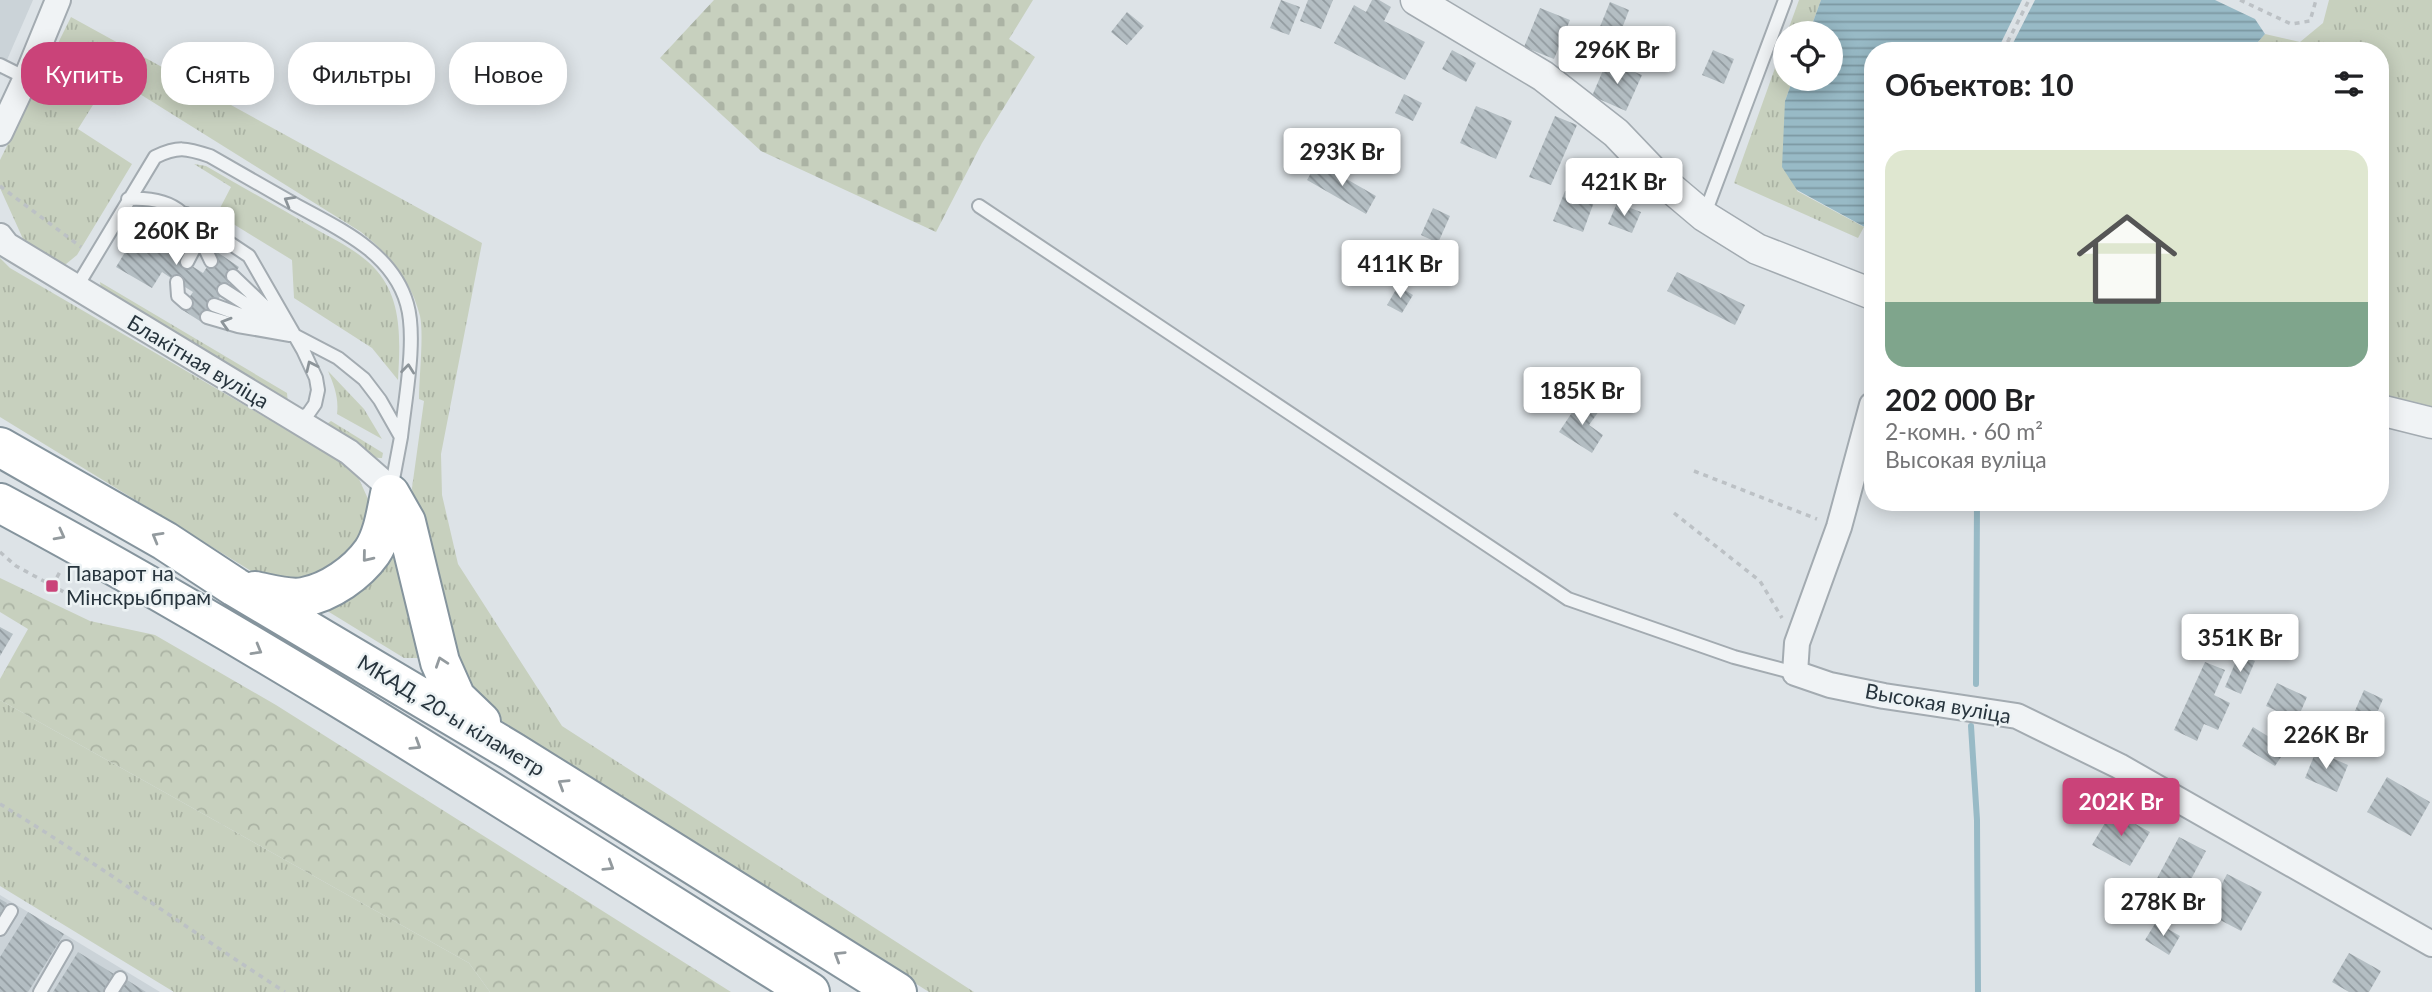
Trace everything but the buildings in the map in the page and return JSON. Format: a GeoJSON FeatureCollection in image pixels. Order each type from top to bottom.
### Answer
{"type":"FeatureCollection","features":[{"type":"Feature","properties":{"kind":"highway","name":"МКАД, 20-ы кіламетр"},"geometry":{"type":"LineString","coordinates":[[0,447],[165,541],[235,587],[513,752],[897,992]]}},
{"type":"Feature","properties":{"kind":"highway"},"geometry":{"type":"LineString","coordinates":[[235,587],[281,597],[303,598],[346,578],[373,551],[382,529],[390,494]]}},
{"type":"Feature","properties":{"kind":"highway"},"geometry":{"type":"LineString","coordinates":[[390,494],[406,522],[440,662],[456,698],[513,752]]}},
{"type":"Feature","properties":{"kind":"highway","name":"МКАД, 20-ы кіламетр"},"geometry":{"type":"LineString","coordinates":[[0,503],[76,544],[358,709],[810,992]]}},
{"type":"Feature","properties":{"kind":"street"},"geometry":{"type":"LineString","coordinates":[[41,42],[58,0]]}},
{"type":"Feature","properties":{"kind":"street"},"geometry":{"type":"LineString","coordinates":[[1416,0],[1543,76],[1616,133],[1659,178],[1704,216],[1757,248],[1864,291]]}},
{"type":"Feature","properties":{"kind":"street"},"geometry":{"type":"LineString","coordinates":[[0,133],[21,89]]}},
{"type":"Feature","properties":{"kind":"street","name":"Блакітная вуліца"},"geometry":{"type":"LineString","coordinates":[[0,236],[7,245],[76,288],[349,452],[381,480],[390,494]]}},
{"type":"Feature","properties":{"kind":"street"},"geometry":{"type":"LineString","coordinates":[[2389,413],[2432,423]]}},
{"type":"Feature","properties":{"kind":"street"},"geometry":{"type":"LineString","coordinates":[[1795,673],[1797,643],[1839,527],[1864,435]]}},
{"type":"Feature","properties":{"kind":"street","name":"Высокая вуліца"},"geometry":{"type":"LineString","coordinates":[[1795,673],[1830,685],[1870,693],[2017,716],[2119,766],[2432,944]]}},
{"type":"Feature","properties":{"kind":"lane"},"geometry":{"type":"LineString","coordinates":[[1704,216],[1786,0]]}},
{"type":"Feature","properties":{"kind":"lane"},"geometry":{"type":"LineString","coordinates":[[0,65],[21,76]]}},
{"type":"Feature","properties":{"kind":"lane"},"geometry":{"type":"LineString","coordinates":[[76,288],[155,157],[173,148],[191,149],[210,156],[360,242],[384,263],[398,281],[408,305],[411,333],[401,437],[390,494]]}},
{"type":"Feature","properties":{"kind":"lane"},"geometry":{"type":"LineString","coordinates":[[128,199],[149,198],[165,202],[249,256],[316,378],[318,390],[315,404],[308,414],[294,420]]}},
{"type":"Feature","properties":{"kind":"lane"},"geometry":{"type":"LineString","coordinates":[[979,206],[1567,599],[1734,657],[1795,673]]}},
{"type":"Feature","properties":{"kind":"lane"},"geometry":{"type":"LineString","coordinates":[[186,214],[211,261]]}},
{"type":"Feature","properties":{"kind":"lane"},"geometry":{"type":"LineString","coordinates":[[187,262],[200,237]]}},
{"type":"Feature","properties":{"kind":"lane"},"geometry":{"type":"LineString","coordinates":[[233,276],[294,335]]}},
{"type":"Feature","properties":{"kind":"lane"},"geometry":{"type":"LineString","coordinates":[[177,282],[178,296],[186,303]]}},
{"type":"Feature","properties":{"kind":"lane"},"geometry":{"type":"LineString","coordinates":[[224,290],[294,335],[338,358],[364,379],[380,400],[401,437]]}},
{"type":"Feature","properties":{"kind":"lane"},"geometry":{"type":"LineString","coordinates":[[214,305],[294,335]]}},
{"type":"Feature","properties":{"kind":"lane"},"geometry":{"type":"LineString","coordinates":[[206,317],[238,327],[294,335]]}},
{"type":"Feature","properties":{"kind":"lane"},"geometry":{"type":"LineString","coordinates":[[0,929],[11,911]]}},
{"type":"Feature","properties":{"kind":"lane"},"geometry":{"type":"LineString","coordinates":[[40,992],[66,947]]}},
{"type":"Feature","properties":{"kind":"lane"},"geometry":{"type":"LineString","coordinates":[[111,992],[120,978]]}},
{"type":"Feature","properties":{"kind":"path"},"geometry":{"type":"LineString","coordinates":[[2008,42],[2029,0]]}},
{"type":"Feature","properties":{"kind":"path"},"geometry":{"type":"LineString","coordinates":[[2240,0],[2291,24],[2310,21],[2316,0]]}},
{"type":"Feature","properties":{"kind":"path"},"geometry":{"type":"LineString","coordinates":[[0,186],[79,245],[92,262]]}},
{"type":"Feature","properties":{"kind":"path"},"geometry":{"type":"LineString","coordinates":[[1694,471],[1839,527]]}},
{"type":"Feature","properties":{"kind":"path"},"geometry":{"type":"LineString","coordinates":[[1674,513],[1760,581],[1797,643]]}},
{"type":"Feature","properties":{"kind":"path"},"geometry":{"type":"LineString","coordinates":[[0,552],[16,566],[88,605]]}},
{"type":"Feature","properties":{"kind":"path"},"geometry":{"type":"LineString","coordinates":[[0,804],[51,835],[188,930],[285,992]]}},
{"type":"Feature","properties":{"kind":"shaded area"},"geometry":{"type":"Polygon","coordinates":[[[0,0],[33,0],[0,76],[0,0]]]}},
{"type":"Feature","properties":{"kind":"shaded area"},"geometry":{"type":"Polygon","coordinates":[[[0,895],[160,992],[0,992],[0,895]]]}},
{"type":"Feature","properties":{"kind":"green space"},"geometry":{"type":"Polygon","coordinates":[[[714,0],[1033,0],[1009,39],[1035,57],[982,143],[936,232],[761,151],[660,58],[714,0]]]}},
{"type":"Feature","properties":{"kind":"green space"},"geometry":{"type":"Polygon","coordinates":[[[1799,0],[1821,0],[1813,21],[1791,21],[1799,0]]]}},
{"type":"Feature","properties":{"kind":"green space"},"geometry":{"type":"Polygon","coordinates":[[[2329,0],[2432,0],[2432,408],[2389,398],[2389,42],[2300,42],[2323,23],[2329,0]]]}},
{"type":"Feature","properties":{"kind":"green space"},"geometry":{"type":"Polygon","coordinates":[[[71,17],[116,42],[59,42],[71,17]]]}},
{"type":"Feature","properties":{"kind":"green space"},"geometry":{"type":"Polygon","coordinates":[[[2265,34],[2300,42],[2258,42],[2265,34]]]}},
{"type":"Feature","properties":{"kind":"green space"},"geometry":{"type":"Polygon","coordinates":[[[147,59],[161,66],[161,105],[231,105],[482,243],[441,454],[442,495],[458,564],[562,726],[974,992],[929,992],[495,717],[465,690],[416,526],[412,488],[424,401],[419,399],[420,316],[411,291],[398,269],[381,249],[361,232],[147,98],[147,59]]]}},
{"type":"Feature","properties":{"kind":"green space"},"geometry":{"type":"Polygon","coordinates":[[[1773,74],[1773,91],[1789,91],[1785,101],[1797,191],[1864,227],[1858,238],[1734,183],[1773,74]]]}},
{"type":"Feature","properties":{"kind":"green space"},"geometry":{"type":"Polygon","coordinates":[[[27,105],[93,105],[78,129],[132,164],[77,255],[66,264],[56,266],[28,250],[0,188],[0,160],[27,105]]]}},
{"type":"Feature","properties":{"kind":"green space"},"geometry":{"type":"Polygon","coordinates":[[[194,164],[206,166],[339,242],[377,271],[392,295],[396,309],[399,337],[398,380],[372,348],[294,298],[292,260],[222,217],[219,210],[231,187],[194,164]]]}},
{"type":"Feature","properties":{"kind":"green space"},"geometry":{"type":"Polygon","coordinates":[[[0,258],[10,268],[335,458],[358,477],[369,501],[370,526],[350,564],[279,588],[0,417],[0,258]]]}},
{"type":"Feature","properties":{"kind":"green space"},"geometry":{"type":"Polygon","coordinates":[[[100,282],[287,393],[288,404],[101,289],[100,282]]]}},
{"type":"Feature","properties":{"kind":"green space"},"geometry":{"type":"Polygon","coordinates":[[[328,371],[364,409],[382,439],[337,414],[337,397],[328,371]]]}},
{"type":"Feature","properties":{"kind":"green space"},"geometry":{"type":"Polygon","coordinates":[[[331,421],[383,453],[382,458],[367,455],[324,426],[331,421]]]}},
{"type":"Feature","properties":{"kind":"green space"},"geometry":{"type":"Polygon","coordinates":[[[396,524],[421,658],[404,658],[316,604],[396,524]]]}},
{"type":"Feature","properties":{"kind":"green space"},"geometry":{"type":"Polygon","coordinates":[[[0,578],[90,621],[155,635],[276,705],[731,992],[490,992],[469,963],[0,700],[0,679],[28,629],[0,612],[0,578]]]}},
{"type":"Feature","properties":{"kind":"green space"},"geometry":{"type":"Polygon","coordinates":[[[0,700],[469,963],[490,992],[174,992],[0,886],[0,700]]]}},
{"type":"Feature","properties":{"kind":"water"},"geometry":{"type":"Polygon","coordinates":[[[1821,0],[2022,0],[2001,42],[1864,42],[1864,227],[1797,190],[1782,167],[1785,101],[1789,91],[1843,91],[1843,21],[1813,21],[1821,0]]]}},
{"type":"Feature","properties":{"kind":"water"},"geometry":{"type":"Polygon","coordinates":[[[2035,0],[2215,0],[2255,19],[2265,34],[2258,42],[2014,42],[2035,0]]]}},
{"type":"Feature","properties":{"kind":"waterway"},"geometry":{"type":"LineString","coordinates":[[1976,684],[1977,511]]}},
{"type":"Feature","properties":{"kind":"waterway"},"geometry":{"type":"LineString","coordinates":[[1971,726],[1977,820],[1978,992]]}},
{"type":"Feature","properties":{"kind":"place","name":"Паварот на Мінскрыбпрам"},"geometry":{"type":"Point","coordinates":[52,586]}}]}
